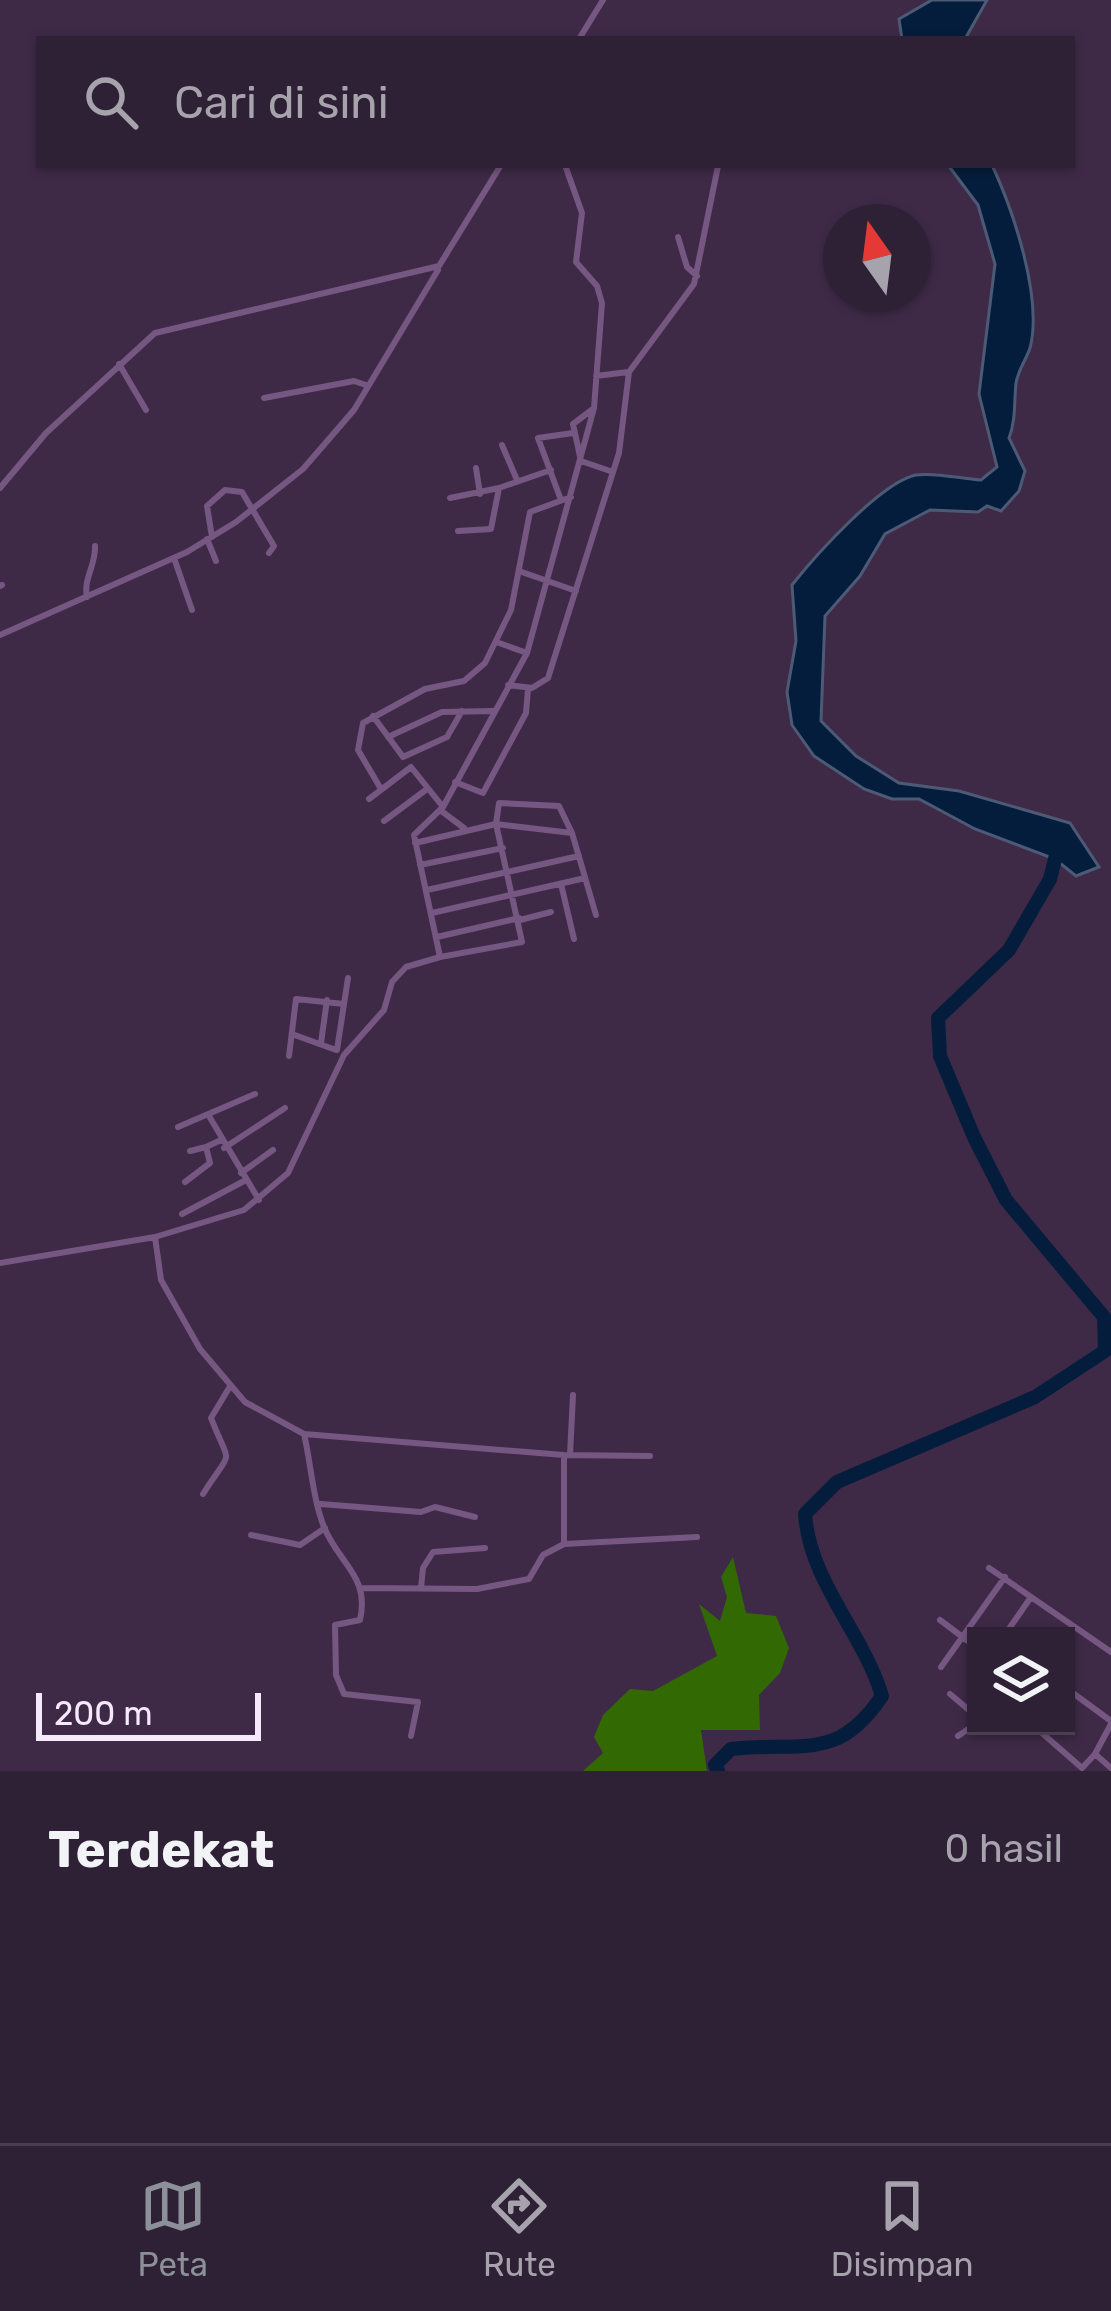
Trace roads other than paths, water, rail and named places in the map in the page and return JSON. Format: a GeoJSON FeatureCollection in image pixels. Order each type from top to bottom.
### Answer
{"type":"FeatureCollection","features":[{"type":"Feature","properties":{"kind":"street"},"geometry":{"type":"LineString","coordinates":[[581,36],[603,0]]}},
{"type":"Feature","properties":{"kind":"street"},"geometry":{"type":"LineString","coordinates":[[0,635],[174,559],[254,509],[329,444],[430,290],[439,266],[499,168]]}},
{"type":"Feature","properties":{"kind":"street"},"geometry":{"type":"LineString","coordinates":[[440,957],[416,831],[441,808],[527,653],[594,408],[602,303],[597,286],[576,262],[582,213],[566,168]]}},
{"type":"Feature","properties":{"kind":"street"},"geometry":{"type":"LineString","coordinates":[[508,685],[528,688],[548,678],[613,472],[629,372],[697,276],[718,168]]}},
{"type":"Feature","properties":{"kind":"street"},"geometry":{"type":"LineString","coordinates":[[678,236],[687,267],[697,276]]}},
{"type":"Feature","properties":{"kind":"street"},"geometry":{"type":"LineString","coordinates":[[0,488],[46,434],[155,333],[439,266]]}},
{"type":"Feature","properties":{"kind":"street"},"geometry":{"type":"LineString","coordinates":[[119,364],[146,410]]}},
{"type":"Feature","properties":{"kind":"street"},"geometry":{"type":"LineString","coordinates":[[596,376],[629,372]]}},
{"type":"Feature","properties":{"kind":"street"},"geometry":{"type":"LineString","coordinates":[[264,398],[353,381],[366,385]]}},
{"type":"Feature","properties":{"kind":"street"},"geometry":{"type":"LineString","coordinates":[[581,461],[574,433],[576,417],[594,408]]}},
{"type":"Feature","properties":{"kind":"street"},"geometry":{"type":"LineString","coordinates":[[561,500],[538,438],[574,433]]}},
{"type":"Feature","properties":{"kind":"street"},"geometry":{"type":"LineString","coordinates":[[502,445],[517,482]]}},
{"type":"Feature","properties":{"kind":"street"},"geometry":{"type":"LineString","coordinates":[[581,461],[613,472]]}},
{"type":"Feature","properties":{"kind":"street"},"geometry":{"type":"LineString","coordinates":[[476,468],[480,496]]}},
{"type":"Feature","properties":{"kind":"street"},"geometry":{"type":"LineString","coordinates":[[450,498],[480,496],[550,470]]}},
{"type":"Feature","properties":{"kind":"street"},"geometry":{"type":"LineString","coordinates":[[458,531],[494,526],[499,488]]}},
{"type":"Feature","properties":{"kind":"street"},"geometry":{"type":"LineString","coordinates":[[217,561],[205,511],[219,494],[242,492],[274,546],[269,553]]}},
{"type":"Feature","properties":{"kind":"street"},"geometry":{"type":"LineString","coordinates":[[380,789],[357,740],[373,716],[425,689],[472,677],[499,643],[520,571],[530,512],[572,497]]}},
{"type":"Feature","properties":{"kind":"street"},"geometry":{"type":"LineString","coordinates":[[87,598],[85,586],[96,562],[95,546]]}},
{"type":"Feature","properties":{"kind":"street"},"geometry":{"type":"LineString","coordinates":[[174,559],[192,610]]}},
{"type":"Feature","properties":{"kind":"street"},"geometry":{"type":"LineString","coordinates":[[520,571],[550,578],[575,591]]}},
{"type":"Feature","properties":{"kind":"street"},"geometry":{"type":"LineString","coordinates":[[499,643],[527,653]]}},
{"type":"Feature","properties":{"kind":"street"},"geometry":{"type":"LineString","coordinates":[[455,782],[483,793],[528,709],[528,688]]}},
{"type":"Feature","properties":{"kind":"street"},"geometry":{"type":"LineString","coordinates":[[403,757],[447,737],[462,711]]}},
{"type":"Feature","properties":{"kind":"street"},"geometry":{"type":"LineString","coordinates":[[388,736],[432,715],[494,711]]}},
{"type":"Feature","properties":{"kind":"street"},"geometry":{"type":"LineString","coordinates":[[373,716],[441,808],[464,828]]}},
{"type":"Feature","properties":{"kind":"street"},"geometry":{"type":"LineString","coordinates":[[369,799],[411,767]]}},
{"type":"Feature","properties":{"kind":"street"},"geometry":{"type":"LineString","coordinates":[[384,820],[427,789]]}},
{"type":"Feature","properties":{"kind":"street"},"geometry":{"type":"LineString","coordinates":[[340,1052],[384,1010],[399,973],[440,957],[522,942],[496,824],[502,801],[554,804],[564,810],[596,915]]}},
{"type":"Feature","properties":{"kind":"street"},"geometry":{"type":"LineString","coordinates":[[416,843],[496,824],[572,833]]}},
{"type":"Feature","properties":{"kind":"street"},"geometry":{"type":"LineString","coordinates":[[420,865],[503,848]]}},
{"type":"Feature","properties":{"kind":"street"},"geometry":{"type":"LineString","coordinates":[[427,890],[579,856]]}},
{"type":"Feature","properties":{"kind":"street"},"geometry":{"type":"LineString","coordinates":[[432,913],[585,878]]}},
{"type":"Feature","properties":{"kind":"street"},"geometry":{"type":"LineString","coordinates":[[561,884],[574,939]]}},
{"type":"Feature","properties":{"kind":"street"},"geometry":{"type":"LineString","coordinates":[[437,937],[550,912]]}},
{"type":"Feature","properties":{"kind":"street"},"geometry":{"type":"LineString","coordinates":[[0,1263],[155,1237],[233,1216],[259,1200],[288,1174],[340,1052],[348,978]]}},
{"type":"Feature","properties":{"kind":"street"},"geometry":{"type":"LineString","coordinates":[[289,1056],[296,999],[344,1004]]}},
{"type":"Feature","properties":{"kind":"street"},"geometry":{"type":"LineString","coordinates":[[321,1043],[326,1000]]}},
{"type":"Feature","properties":{"kind":"street"},"geometry":{"type":"LineString","coordinates":[[291,1033],[340,1052]]}},
{"type":"Feature","properties":{"kind":"street"},"geometry":{"type":"LineString","coordinates":[[178,1127],[255,1094]]}},
{"type":"Feature","properties":{"kind":"street"},"geometry":{"type":"LineString","coordinates":[[190,1151],[223,1144],[285,1108]]}},
{"type":"Feature","properties":{"kind":"street"},"geometry":{"type":"LineString","coordinates":[[209,1116],[259,1200]]}},
{"type":"Feature","properties":{"kind":"street"},"geometry":{"type":"LineString","coordinates":[[185,1182],[210,1163],[206,1147]]}},
{"type":"Feature","properties":{"kind":"street"},"geometry":{"type":"LineString","coordinates":[[182,1214],[243,1176],[273,1150]]}},
{"type":"Feature","properties":{"kind":"street"},"geometry":{"type":"LineString","coordinates":[[155,1237],[166,1294],[229,1388],[304,1435],[567,1455],[650,1456]]}},
{"type":"Feature","properties":{"kind":"street"},"geometry":{"type":"LineString","coordinates":[[203,1494],[226,1464],[225,1438],[212,1418],[229,1388]]}},
{"type":"Feature","properties":{"kind":"street"},"geometry":{"type":"LineString","coordinates":[[564,1544],[573,1395]]}},
{"type":"Feature","properties":{"kind":"street"},"geometry":{"type":"LineString","coordinates":[[304,1435],[325,1528],[354,1568],[362,1588],[360,1620],[335,1625],[337,1678],[344,1694],[418,1702],[411,1736]]}},
{"type":"Feature","properties":{"kind":"street"},"geometry":{"type":"LineString","coordinates":[[321,1504],[421,1512],[435,1507],[475,1516]]}},
{"type":"Feature","properties":{"kind":"street"},"geometry":{"type":"LineString","coordinates":[[251,1534],[300,1545],[325,1528]]}},
{"type":"Feature","properties":{"kind":"street"},"geometry":{"type":"LineString","coordinates":[[362,1588],[521,1582],[534,1573],[543,1555],[564,1544],[698,1537]]}},
{"type":"Feature","properties":{"kind":"street"},"geometry":{"type":"LineString","coordinates":[[421,1588],[423,1568],[434,1552],[485,1549]]}},
{"type":"Feature","properties":{"kind":"street"},"geometry":{"type":"LineString","coordinates":[[989,1568],[1111,1652]]}},
{"type":"Feature","properties":{"kind":"street"},"geometry":{"type":"LineString","coordinates":[[941,1667],[965,1640],[1005,1577]]}},
{"type":"Feature","properties":{"kind":"street"},"geometry":{"type":"LineString","coordinates":[[1010,1627],[1031,1597]]}},
{"type":"Feature","properties":{"kind":"street"},"geometry":{"type":"LineString","coordinates":[[940,1620],[965,1640]]}},
{"type":"Feature","properties":{"kind":"street"},"geometry":{"type":"LineString","coordinates":[[950,1694],[967,1711]]}},
{"type":"Feature","properties":{"kind":"street"},"geometry":{"type":"LineString","coordinates":[[1044,1735],[1082,1768],[1095,1754],[1111,1723],[1075,1695]]}},
{"type":"Feature","properties":{"kind":"street"},"geometry":{"type":"LineString","coordinates":[[958,1736],[967,1728]]}},
{"type":"Feature","properties":{"kind":"street"},"geometry":{"type":"LineString","coordinates":[[1095,1754],[1111,1768]]}},
{"type":"Feature","properties":{"kind":"water"},"geometry":{"type":"Polygon","coordinates":[[[932,0],[987,0],[967,36],[902,36],[899,19],[932,0]]]}},
{"type":"Feature","properties":{"kind":"water"},"geometry":{"type":"Polygon","coordinates":[[[950,168],[993,168],[1024,255],[1033,328],[1017,378],[1009,438],[1025,471],[1019,491],[1001,511],[987,506],[978,512],[930,510],[885,534],[860,576],[825,616],[821,721],[856,756],[899,783],[959,791],[1070,823],[1099,867],[1076,876],[1055,859],[975,829],[919,799],[892,799],[864,789],[814,756],[792,725],[787,692],[796,641],[792,585],[816,557],[885,491],[902,481],[924,474],[981,480],[997,467],[979,394],[995,264],[978,205],[950,168]]]}},
{"type":"Feature","properties":{"kind":"waterway"},"geometry":{"type":"LineString","coordinates":[[718,1771],[715,1765],[731,1749],[833,1740],[866,1717],[882,1696],[816,1563],[805,1514],[837,1482],[1035,1397],[1105,1351],[1104,1317],[1006,1200],[940,1056],[938,1018],[1009,950],[1050,879],[1058,847],[1054,843]]}}]}
